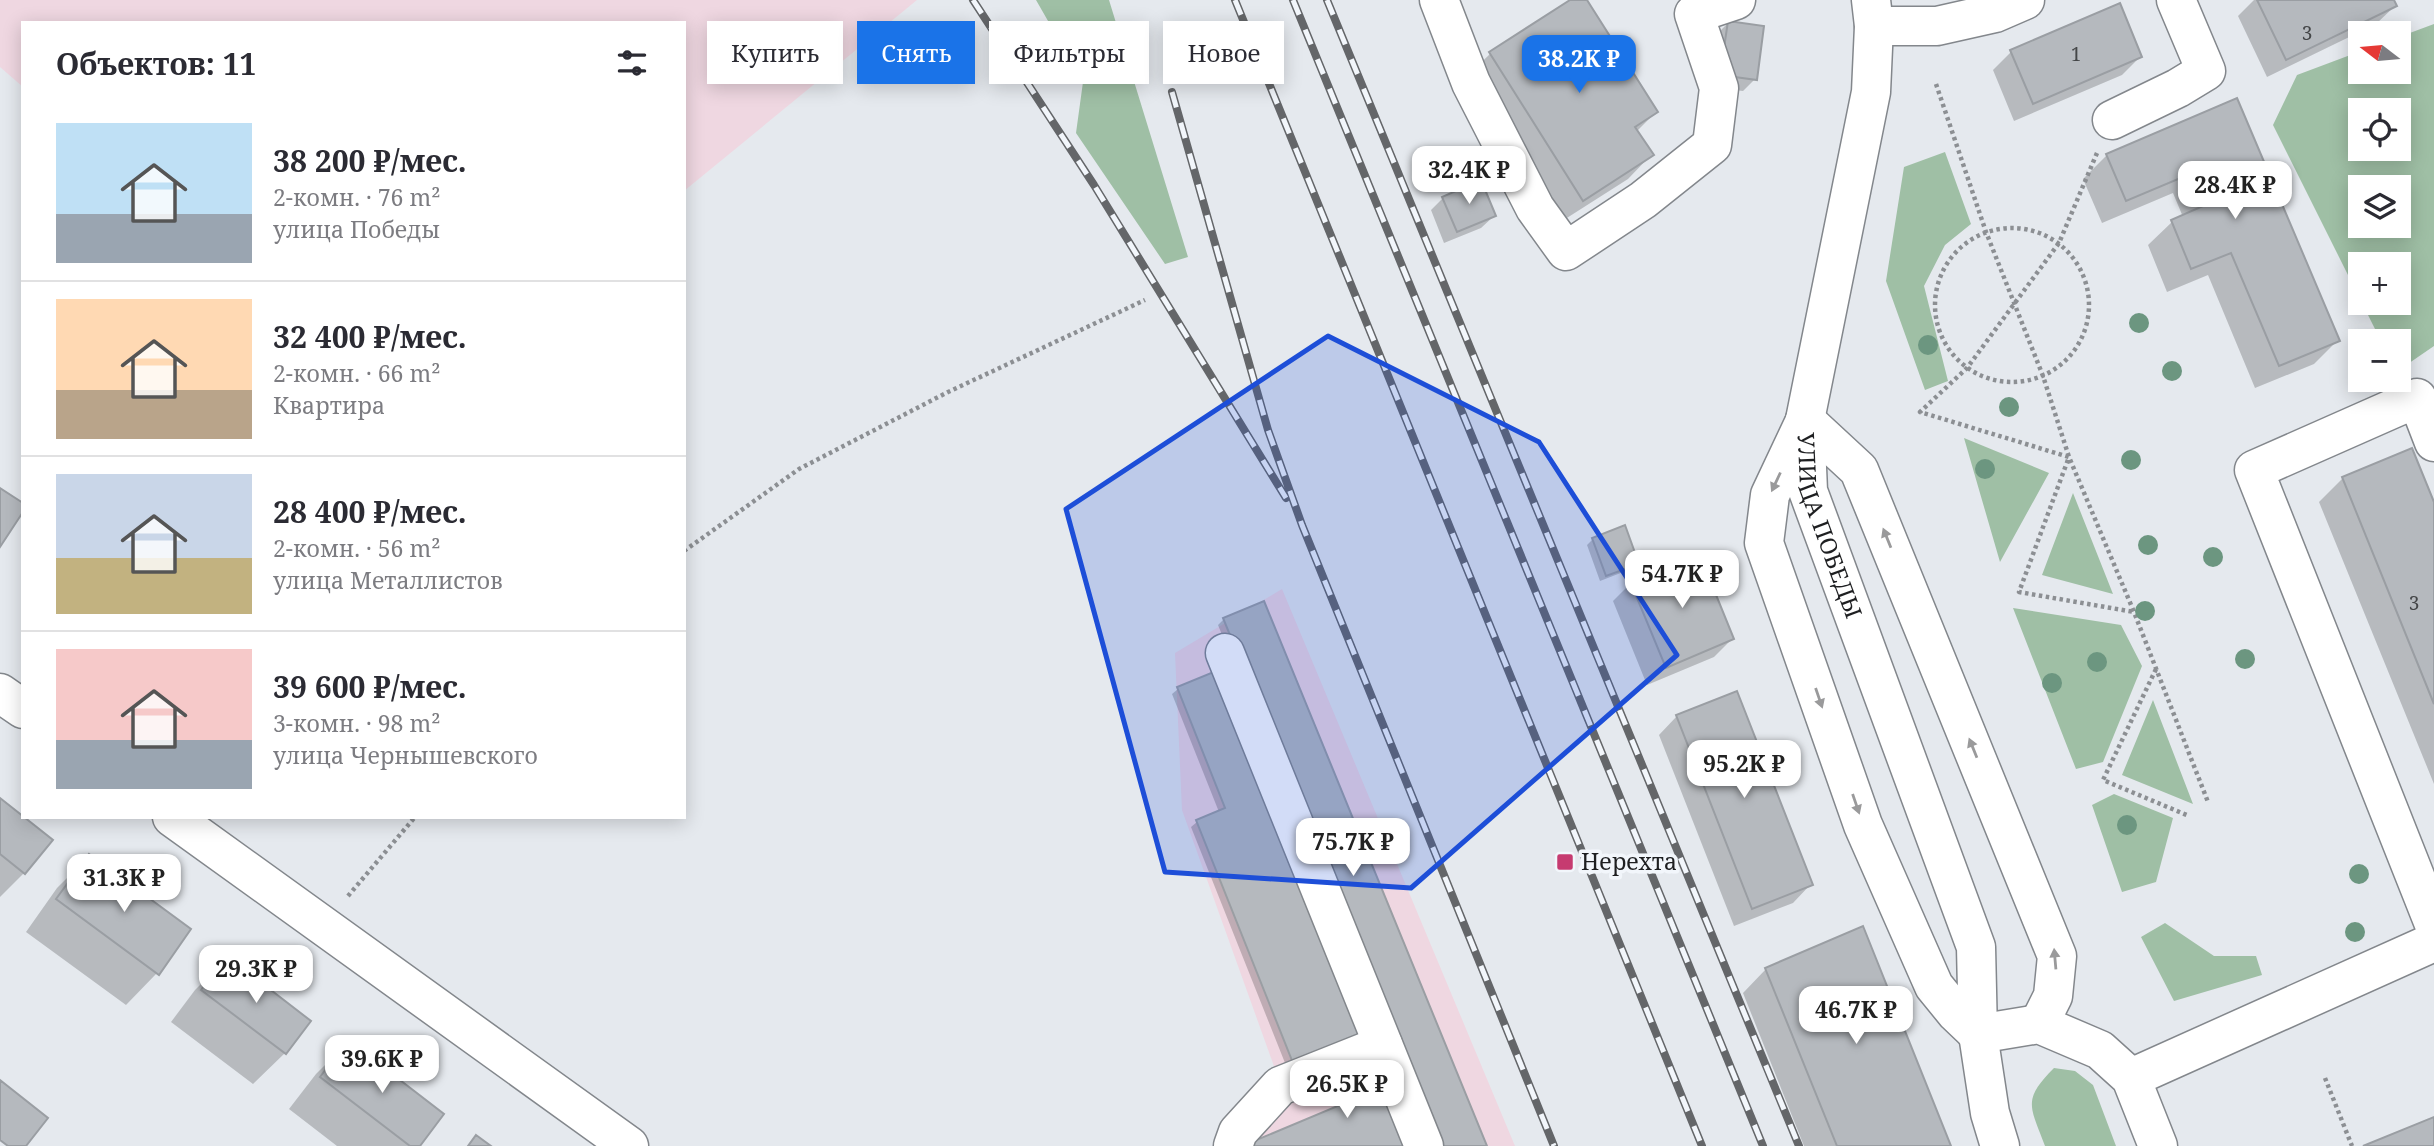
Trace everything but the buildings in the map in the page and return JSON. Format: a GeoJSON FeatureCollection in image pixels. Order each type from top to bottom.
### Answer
{"type":"FeatureCollection","features":[{"type":"Feature","properties":{"kind":"street"},"geometry":{"type":"LineString","coordinates":[[1439,0],[1482,106],[1535,208],[1566,251],[1643,200],[1712,145],[1719,88],[1694,13],[1736,0]]}},
{"type":"Feature","properties":{"kind":"street"},"geometry":{"type":"LineString","coordinates":[[1873,13],[1937,26],[1995,13],[2025,0]]}},
{"type":"Feature","properties":{"kind":"street"},"geometry":{"type":"LineString","coordinates":[[2112,120],[2178,88],[2206,71],[2176,0]]}},
{"type":"Feature","properties":{"kind":"street","name":"УЛИЦА ПОБЕДЫ"},"geometry":{"type":"LineString","coordinates":[[1873,13],[1871,92],[1805,420],[1808,491],[1976,947],[1978,1034],[1990,1113],[2000,1146]]}},
{"type":"Feature","properties":{"kind":"street"},"geometry":{"type":"LineString","coordinates":[[2434,442],[2417,398],[2253,470],[2434,924]]}},
{"type":"Feature","properties":{"kind":"street"},"geometry":{"type":"LineString","coordinates":[[2039,1024],[2053,996],[2057,957],[1859,470],[1805,420],[1770,495],[1764,542],[1863,825],[1934,986],[1978,1034],[2039,1024],[2100,1050],[2131,1078],[2158,1146]]}},
{"type":"Feature","properties":{"kind":"street"},"geometry":{"type":"LineString","coordinates":[[1225,653],[1424,1146]]}},
{"type":"Feature","properties":{"kind":"street"},"geometry":{"type":"LineString","coordinates":[[0,693],[21,708]]}},
{"type":"Feature","properties":{"kind":"street"},"geometry":{"type":"LineString","coordinates":[[175,819],[629,1146]]}},
{"type":"Feature","properties":{"kind":"street"},"geometry":{"type":"LineString","coordinates":[[2131,1078],[2434,942]]}},
{"type":"Feature","properties":{"kind":"street"},"geometry":{"type":"LineString","coordinates":[[1233,1146],[1237,1132],[1280,1086],[1383,1045]]}},
{"type":"Feature","properties":{"kind":"path"},"geometry":{"type":"LineString","coordinates":[[1936,84],[1986,232],[2043,376],[2070,457],[2208,802]]}},
{"type":"Feature","properties":{"kind":"path"},"geometry":{"type":"LineString","coordinates":[[2070,457],[1920,412],[1967,368],[2059,243],[2112,120]]}},
{"type":"Feature","properties":{"kind":"path"},"geometry":{"type":"LineString","coordinates":[[2009,227],[2035,230],[2059,243],[2077,262],[2088,287],[2089,314],[2082,340],[2065,361],[2043,376],[2017,382],[1991,379],[1967,368],[1948,348],[1938,327],[1935,304],[1938,281],[1949,260],[1966,243],[1986,232],[2009,227]]}},
{"type":"Feature","properties":{"kind":"path"},"geometry":{"type":"LineString","coordinates":[[686,550],[799,468],[948,393],[1145,300]]}},
{"type":"Feature","properties":{"kind":"path"},"geometry":{"type":"LineString","coordinates":[[2070,457],[2019,593],[2134,612]]}},
{"type":"Feature","properties":{"kind":"path"},"geometry":{"type":"LineString","coordinates":[[2156,669],[2104,780],[2189,816]]}},
{"type":"Feature","properties":{"kind":"path"},"geometry":{"type":"LineString","coordinates":[[323,927],[413,819]]}},
{"type":"Feature","properties":{"kind":"path"},"geometry":{"type":"LineString","coordinates":[[2325,1078],[2352,1146]]}},
{"type":"Feature","properties":{"kind":"highlighted area"},"geometry":{"type":"Polygon","coordinates":[[[1328,336],[1539,442],[1677,655],[1411,888],[1165,872],[1066,509],[1328,336]]]}},
{"type":"Feature","properties":{"kind":"shaded area"},"geometry":{"type":"Polygon","coordinates":[[[0,0],[917,0],[891,21],[857,21],[857,49],[843,61],[843,21],[707,21],[707,84],[815,84],[686,189],[686,21],[21,21],[21,85],[0,67],[0,0]]]}},
{"type":"Feature","properties":{"kind":"shaded area"},"geometry":{"type":"Polygon","coordinates":[[[1282,589],[1515,1146],[1222,1146],[1275,1069],[1182,810],[1175,653],[1282,589]]]}},
{"type":"Feature","properties":{"kind":"green space"},"geometry":{"type":"Polygon","coordinates":[[[1036,0],[1109,0],[1115,21],[1048,21],[1036,0]]]}},
{"type":"Feature","properties":{"kind":"green space"},"geometry":{"type":"Polygon","coordinates":[[[2434,24],[2434,346],[2411,362],[2411,329],[2375,329],[2368,315],[2411,315],[2411,252],[2348,252],[2348,275],[2273,125],[2297,75],[2348,56],[2348,84],[2412,84],[2412,32],[2434,24]]]}},
{"type":"Feature","properties":{"kind":"green space"},"geometry":{"type":"Polygon","coordinates":[[[1083,84],[1135,84],[1188,257],[1165,264],[1076,133],[1083,84]]]}},
{"type":"Feature","properties":{"kind":"green space"},"geometry":{"type":"Polygon","coordinates":[[[1945,152],[1971,224],[1945,245],[1924,286],[1948,381],[1925,390],[1886,281],[1904,167],[1945,152]]]}},
{"type":"Feature","properties":{"kind":"green space"},"geometry":{"type":"Polygon","coordinates":[[[1964,438],[2049,473],[2000,562],[1964,438]]]}},
{"type":"Feature","properties":{"kind":"green space"},"geometry":{"type":"Polygon","coordinates":[[[2073,493],[2113,594],[2042,575],[2073,493]]]}},
{"type":"Feature","properties":{"kind":"green space"},"geometry":{"type":"Polygon","coordinates":[[[2013,608],[2121,625],[2142,666],[2103,762],[2076,769],[2013,608]]]}},
{"type":"Feature","properties":{"kind":"green space"},"geometry":{"type":"Polygon","coordinates":[[[2153,700],[2193,804],[2122,775],[2153,700]]]}},
{"type":"Feature","properties":{"kind":"green space"},"geometry":{"type":"Polygon","coordinates":[[[2114,794],[2173,818],[2156,882],[2122,892],[2092,805],[2114,794]]]}},
{"type":"Feature","properties":{"kind":"green space"},"geometry":{"type":"Polygon","coordinates":[[[2165,923],[2214,956],[2256,956],[2262,975],[2174,1001],[2141,937],[2165,923]]]}},
{"type":"Feature","properties":{"kind":"green space"},"geometry":{"type":"Polygon","coordinates":[[[2054,1068],[2075,1071],[2093,1085],[2116,1146],[2045,1146],[2032,1104],[2037,1088],[2054,1068]]]}},
{"type":"Feature","properties":{"kind":"railway"},"geometry":{"type":"LineString","coordinates":[[973,0],[1094,185],[1286,498]]}},
{"type":"Feature","properties":{"kind":"railway"},"geometry":{"type":"LineString","coordinates":[[1235,0],[1702,1146]]}},
{"type":"Feature","properties":{"kind":"railway"},"geometry":{"type":"LineString","coordinates":[[1293,0],[1763,1146]]}},
{"type":"Feature","properties":{"kind":"railway"},"geometry":{"type":"LineString","coordinates":[[1327,0],[1799,1146]]}},
{"type":"Feature","properties":{"kind":"railway"},"geometry":{"type":"LineString","coordinates":[[1172,92],[1268,430],[1302,525],[1554,1146]]}},
{"type":"Feature","properties":{"kind":"place","name":"Нерехта"},"geometry":{"type":"Point","coordinates":[1565,862]}}]}
